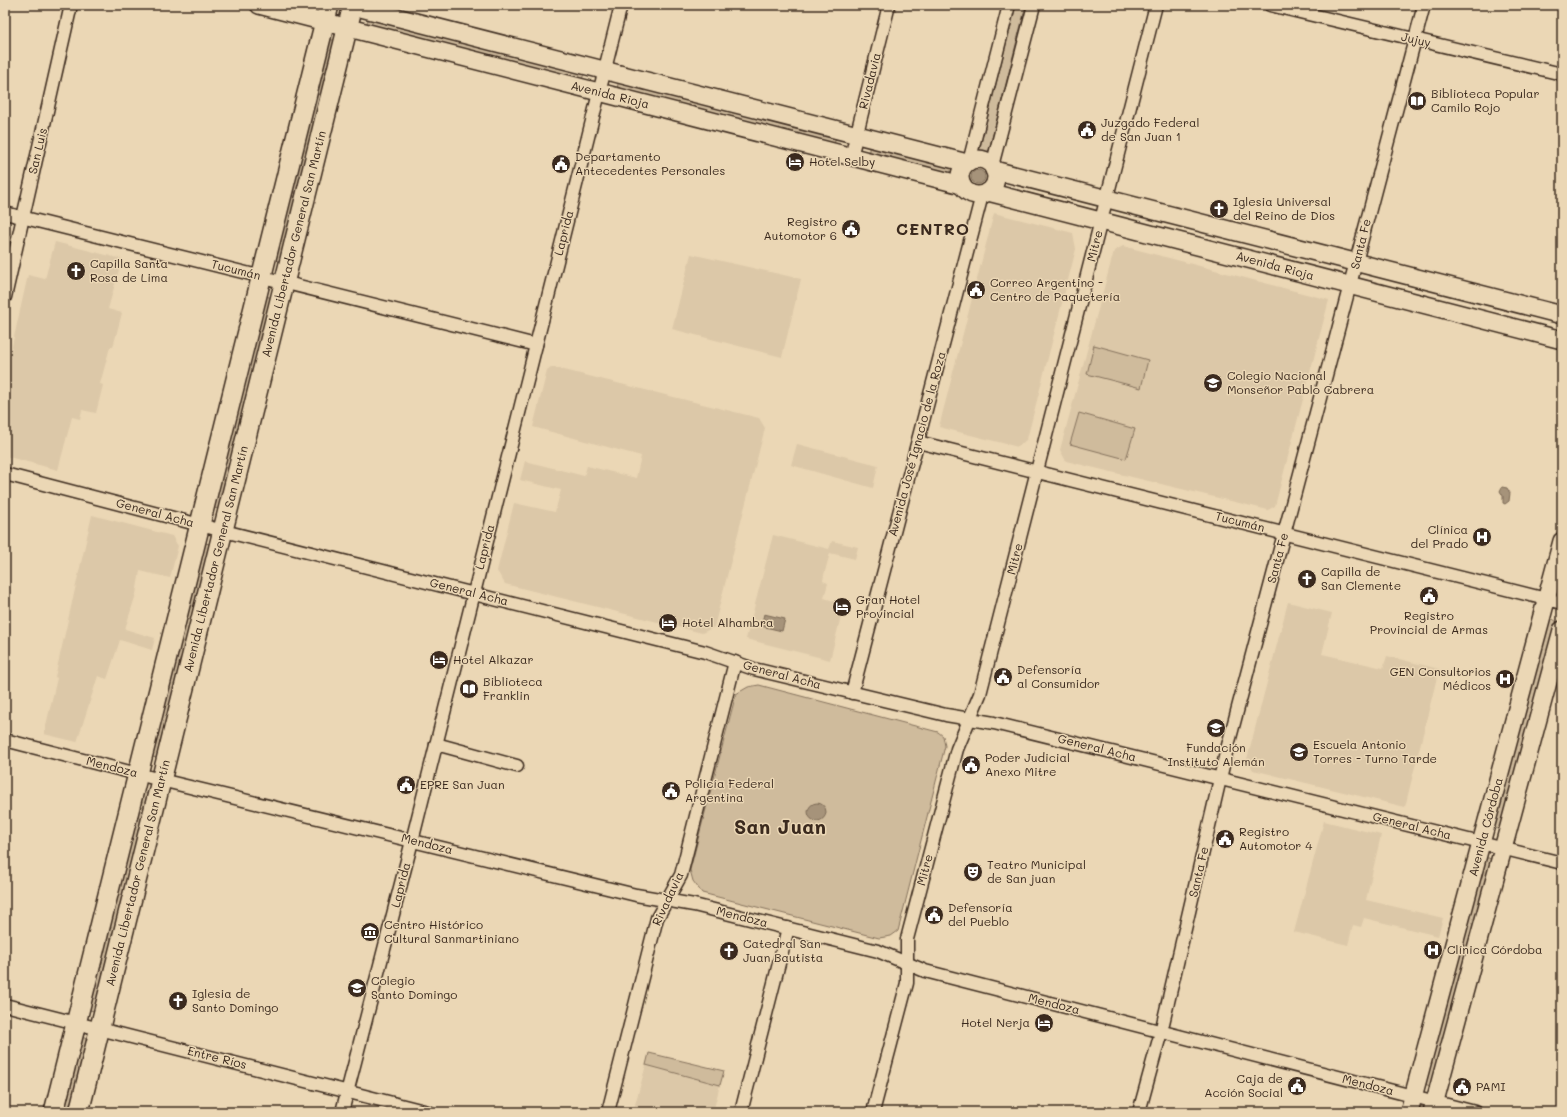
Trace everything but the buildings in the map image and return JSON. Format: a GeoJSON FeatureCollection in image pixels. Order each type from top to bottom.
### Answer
{"type":"FeatureCollection","features":[{"type":"Feature","properties":{"kind":"main road","name":"Avenida Rioja"},"geometry":{"type":"LineString","coordinates":[[259,5],[327,14],[348,28],[962,185]]}},
{"type":"Feature","properties":{"kind":"main road","name":"Avenida Rioja"},"geometry":{"type":"LineString","coordinates":[[352,5],[968,162]]}},
{"type":"Feature","properties":{"kind":"main road","name":"Avenida Libertador General San Martín"},"geometry":{"type":"LineString","coordinates":[[79,1112],[348,28],[352,5]]}},
{"type":"Feature","properties":{"kind":"main road","name":"Avenida Libertador General San Martín"},"geometry":{"type":"LineString","coordinates":[[54,1112],[327,14]]}},
{"type":"Feature","properties":{"kind":"main road"},"geometry":{"type":"LineString","coordinates":[[978,159],[983,160],[993,168],[995,180],[994,185],[985,193],[972,194],[962,185],[960,174],[968,162],[978,159]]}},
{"type":"Feature","properties":{"kind":"main road","name":"Avenida Rioja"},"geometry":{"type":"LineString","coordinates":[[993,168],[1562,315]]}},
{"type":"Feature","properties":{"kind":"main road","name":"Avenida Rioja"},"geometry":{"type":"LineString","coordinates":[[985,193],[1101,221],[1562,340]]}},
{"type":"Feature","properties":{"kind":"main road","name":"Avenida Córdoba"},"geometry":{"type":"LineString","coordinates":[[1411,1104],[1481,843],[1554,601],[1562,541]]}},
{"type":"Feature","properties":{"kind":"main road","name":"Avenida Córdoba"},"geometry":{"type":"LineString","coordinates":[[1433,1107],[1562,630]]}},
{"type":"Feature","properties":{"kind":"street","name":"San Luis"},"geometry":{"type":"LineString","coordinates":[[5,297],[71,5]]}},
{"type":"Feature","properties":{"kind":"street","name":"Laprida"},"geometry":{"type":"LineString","coordinates":[[342,1112],[412,841],[621,5]]}},
{"type":"Feature","properties":{"kind":"street","name":"Rivadavia"},"geometry":{"type":"LineString","coordinates":[[851,157],[889,5]]}},
{"type":"Feature","properties":{"kind":"street"},"geometry":{"type":"LineString","coordinates":[[968,162],[1009,5]]}},
{"type":"Feature","properties":{"kind":"street"},"geometry":{"type":"LineString","coordinates":[[993,168],[1034,5]]}},
{"type":"Feature","properties":{"kind":"street","name":"Mitre"},"geometry":{"type":"LineString","coordinates":[[873,1112],[906,983],[907,940],[957,749],[980,694],[1156,5]]}},
{"type":"Feature","properties":{"kind":"street","name":"Jujuy"},"geometry":{"type":"LineString","coordinates":[[1270,5],[1562,74]]}},
{"type":"Feature","properties":{"kind":"street","name":"Santa Fe"},"geometry":{"type":"LineString","coordinates":[[1140,1112],[1161,1032],[1220,779],[1424,5]]}},
{"type":"Feature","properties":{"kind":"street","name":"Avenida José Ignacio de la Roza"},"geometry":{"type":"LineString","coordinates":[[852,693],[985,193]]}},
{"type":"Feature","properties":{"kind":"street","name":"Tucumán"},"geometry":{"type":"LineString","coordinates":[[5,213],[536,345]]}},
{"type":"Feature","properties":{"kind":"street","name":"Tucumán"},"geometry":{"type":"LineString","coordinates":[[918,442],[1554,601]]}},
{"type":"Feature","properties":{"kind":"street","name":"General Acha"},"geometry":{"type":"LineString","coordinates":[[5,474],[200,525],[705,652],[754,669],[946,715],[994,723],[1562,863]]}},
{"type":"Feature","properties":{"kind":"street","name":"Rivadavia"},"geometry":{"type":"LineString","coordinates":[[608,1112],[657,918],[681,875],[735,662]]}},
{"type":"Feature","properties":{"kind":"street","name":"Mendoza"},"geometry":{"type":"LineString","coordinates":[[5,740],[161,780],[636,895],[694,905],[788,928],[878,951],[925,971],[1161,1032],[1411,1104],[1475,1112]]}},
{"type":"Feature","properties":{"kind":"street"},"geometry":{"type":"LineString","coordinates":[[436,744],[518,766]]}},
{"type":"Feature","properties":{"kind":"street"},"geometry":{"type":"LineString","coordinates":[[741,1112],[788,928]]}},
{"type":"Feature","properties":{"kind":"street","name":"Entre Ríos"},"geometry":{"type":"LineString","coordinates":[[5,1006],[99,1028],[428,1112]]}},
{"type":"Feature","properties":{"kind":"shaded area"},"geometry":{"type":"Polygon","coordinates":[[[1016,5],[1026,5],[988,154],[979,151],[1016,5]]]}},
{"type":"Feature","properties":{"kind":"shaded area"},"geometry":{"type":"Polygon","coordinates":[[[369,18],[584,73],[582,80],[369,26],[367,22],[369,18]]]}},
{"type":"Feature","properties":{"kind":"shaded area"},"geometry":{"type":"Polygon","coordinates":[[[330,39],[335,41],[280,261],[275,260],[330,39]]]}},
{"type":"Feature","properties":{"kind":"shaded area"},"geometry":{"type":"Polygon","coordinates":[[[619,82],[836,138],[834,144],[617,89],[619,82]]]}},
{"type":"Feature","properties":{"kind":"shaded area"},"geometry":{"type":"Polygon","coordinates":[[[873,146],[953,166],[950,175],[869,153],[869,148],[873,146]]]}},
{"type":"Feature","properties":{"kind":"shaded area"},"geometry":{"type":"Polygon","coordinates":[[[978,170],[983,172],[985,177],[983,182],[978,184],[973,182],[971,177],[973,172],[978,170]]]}},
{"type":"Feature","properties":{"kind":"shaded area"},"geometry":{"type":"Polygon","coordinates":[[[994,213],[1073,233],[1076,249],[1027,439],[1018,447],[939,427],[994,213]]]}},
{"type":"Feature","properties":{"kind":"shaded area"},"geometry":{"type":"Polygon","coordinates":[[[55,242],[122,259],[108,309],[122,313],[113,347],[110,347],[100,384],[103,385],[96,413],[82,410],[80,419],[72,417],[58,470],[5,456],[5,377],[28,275],[45,279],[55,242]]]}},
{"type":"Feature","properties":{"kind":"shaded area"},"geometry":{"type":"Polygon","coordinates":[[[1123,246],[1329,300],[1275,506],[1268,510],[1066,461],[1060,450],[1114,251],[1123,246]]]}},
{"type":"Feature","properties":{"kind":"shaded area"},"geometry":{"type":"Polygon","coordinates":[[[691,254],[801,279],[782,357],[672,329],[691,254]]]}},
{"type":"Feature","properties":{"kind":"shaded area"},"geometry":{"type":"Polygon","coordinates":[[[266,296],[272,298],[219,509],[213,508],[266,296]]]}},
{"type":"Feature","properties":{"kind":"shaded area"},"geometry":{"type":"Polygon","coordinates":[[[1094,345],[1148,360],[1141,388],[1087,374],[1094,345]]]}},
{"type":"Feature","properties":{"kind":"shaded area"},"geometry":{"type":"Polygon","coordinates":[[[552,367],[759,418],[765,428],[714,627],[702,633],[505,584],[497,571],[514,503],[555,512],[561,490],[520,480],[525,461],[584,476],[587,466],[636,478],[641,456],[533,427],[547,371],[552,367]]]}},
{"type":"Feature","properties":{"kind":"shaded area"},"geometry":{"type":"Polygon","coordinates":[[[1079,413],[1135,429],[1126,459],[1070,444],[1079,413]]]}},
{"type":"Feature","properties":{"kind":"shaded area"},"geometry":{"type":"Polygon","coordinates":[[[797,444],[878,465],[873,488],[791,465],[797,444]]]}},
{"type":"Feature","properties":{"kind":"shaded area"},"geometry":{"type":"Polygon","coordinates":[[[1502,487],[1507,488],[1510,493],[1509,501],[1505,504],[1503,503],[1503,496],[1500,491],[1502,487]]]}},
{"type":"Feature","properties":{"kind":"shaded area"},"geometry":{"type":"Polygon","coordinates":[[[92,515],[172,536],[178,546],[170,578],[140,571],[136,594],[125,629],[155,638],[152,650],[120,640],[107,679],[98,676],[77,742],[44,734],[57,678],[55,677],[92,515]]]}},
{"type":"Feature","properties":{"kind":"shaded area"},"geometry":{"type":"Polygon","coordinates":[[[773,535],[829,549],[832,541],[858,547],[855,559],[830,553],[824,575],[823,581],[828,583],[824,598],[844,604],[830,660],[746,639],[773,535]]]}},
{"type":"Feature","properties":{"kind":"shaded area"},"geometry":{"type":"Polygon","coordinates":[[[205,543],[210,544],[157,758],[152,757],[205,543]]]}},
{"type":"Feature","properties":{"kind":"shaded area"},"geometry":{"type":"Polygon","coordinates":[[[1288,602],[1332,613],[1322,654],[1383,668],[1387,656],[1439,669],[1405,807],[1253,770],[1247,759],[1288,602]]]}},
{"type":"Feature","properties":{"kind":"shaded area"},"geometry":{"type":"Polygon","coordinates":[[[764,614],[785,619],[782,631],[761,626],[764,614]]]}},
{"type":"Feature","properties":{"kind":"shaded area"},"geometry":{"type":"Polygon","coordinates":[[[1553,619],[1557,622],[1502,827],[1497,829],[1494,827],[1548,620],[1553,619]]]}},
{"type":"Feature","properties":{"kind":"shaded area"},"geometry":{"type":"Polygon","coordinates":[[[759,685],[938,732],[943,736],[945,746],[898,931],[891,936],[879,938],[702,893],[693,881],[690,870],[736,694],[748,687],[759,685]]]}},
{"type":"Feature","properties":{"kind":"shaded area"},"geometry":{"type":"Polygon","coordinates":[[[142,793],[149,795],[95,1011],[89,1010],[142,793]]]}},
{"type":"Feature","properties":{"kind":"shaded area"},"geometry":{"type":"Polygon","coordinates":[[[813,803],[821,803],[826,808],[824,819],[821,821],[813,821],[808,816],[808,808],[813,803]]]}},
{"type":"Feature","properties":{"kind":"shaded area"},"geometry":{"type":"Polygon","coordinates":[[[1324,821],[1381,835],[1366,900],[1443,918],[1438,936],[1364,918],[1361,927],[1353,925],[1348,945],[1294,932],[1324,821]]]}},
{"type":"Feature","properties":{"kind":"shaded area"},"geometry":{"type":"Polygon","coordinates":[[[1485,858],[1489,858],[1492,861],[1431,1086],[1424,1084],[1485,858]]]}},
{"type":"Feature","properties":{"kind":"shaded area"},"geometry":{"type":"Polygon","coordinates":[[[82,1037],[87,1039],[71,1112],[62,1112],[80,1039],[82,1037]]]}},
{"type":"Feature","properties":{"kind":"shaded area"},"geometry":{"type":"Polygon","coordinates":[[[649,1053],[724,1071],[720,1085],[646,1065],[649,1053]]]}},
{"type":"Feature","properties":{"kind":"shaded area"},"geometry":{"type":"Polygon","coordinates":[[[646,1065],[720,1085],[713,1112],[633,1112],[646,1065]]]}},
{"type":"Feature","properties":{"kind":"place","name":"Biblioteca Popular Camilo Rojo"},"geometry":{"type":"Point","coordinates":[1417,101]}},
{"type":"Feature","properties":{"kind":"place","name":"Juzgado Federal de San Juan 1"},"geometry":{"type":"Point","coordinates":[1087,130]}},
{"type":"Feature","properties":{"kind":"place","name":"Hotel Selby"},"geometry":{"type":"Point","coordinates":[795,162]}},
{"type":"Feature","properties":{"kind":"place","name":"Departamento Antecedentes Personales"},"geometry":{"type":"Point","coordinates":[561,164]}},
{"type":"Feature","properties":{"kind":"place","name":"Iglesia Universal del Reino de Dios"},"geometry":{"type":"Point","coordinates":[1219,209]}},
{"type":"Feature","properties":{"kind":"place","name":"Registro Automotor 6"},"geometry":{"type":"Point","coordinates":[851,229]}},
{"type":"Feature","properties":{"kind":"place","name":"Capilla Santa Rosa de Lima"},"geometry":{"type":"Point","coordinates":[76,271]}},
{"type":"Feature","properties":{"kind":"place","name":"Correo Argentino - Centro de Paquetería"},"geometry":{"type":"Point","coordinates":[976,290]}},
{"type":"Feature","properties":{"kind":"place","name":"Colegio Nacional Monseñor Pablo Cabrera"},"geometry":{"type":"Point","coordinates":[1213,383]}},
{"type":"Feature","properties":{"kind":"place","name":"Clínica del Prado"},"geometry":{"type":"Point","coordinates":[1482,537]}},
{"type":"Feature","properties":{"kind":"place","name":"Capilla de San Clemente"},"geometry":{"type":"Point","coordinates":[1307,579]}},
{"type":"Feature","properties":{"kind":"place","name":"Registro Provincial de Armas"},"geometry":{"type":"Point","coordinates":[1429,596]}},
{"type":"Feature","properties":{"kind":"place","name":"Gran Hotel Provincial"},"geometry":{"type":"Point","coordinates":[842,607]}},
{"type":"Feature","properties":{"kind":"place","name":"Hotel Alhambra"},"geometry":{"type":"Point","coordinates":[668,623]}},
{"type":"Feature","properties":{"kind":"place","name":"Hotel Alkazar"},"geometry":{"type":"Point","coordinates":[439,660]}},
{"type":"Feature","properties":{"kind":"place","name":"Defensoría al Consumidor"},"geometry":{"type":"Point","coordinates":[1003,677]}},
{"type":"Feature","properties":{"kind":"place","name":"GEN Consultorios Médicos"},"geometry":{"type":"Point","coordinates":[1505,679]}},
{"type":"Feature","properties":{"kind":"place","name":"Biblioteca Franklin"},"geometry":{"type":"Point","coordinates":[469,689]}},
{"type":"Feature","properties":{"kind":"place","name":"Fundación Instituto Alemán"},"geometry":{"type":"Point","coordinates":[1216,728]}},
{"type":"Feature","properties":{"kind":"place","name":"Escuela Antonio Torres - Turno Tarde"},"geometry":{"type":"Point","coordinates":[1299,752]}},
{"type":"Feature","properties":{"kind":"place","name":"Poder Judicial Anexo Mitre"},"geometry":{"type":"Point","coordinates":[971,765]}},
{"type":"Feature","properties":{"kind":"place","name":"EPRE San Juan"},"geometry":{"type":"Point","coordinates":[406,785]}},
{"type":"Feature","properties":{"kind":"place","name":"Policía Federal Argentina"},"geometry":{"type":"Point","coordinates":[671,791]}},
{"type":"Feature","properties":{"kind":"place","name":"Registro Automotor 4"},"geometry":{"type":"Point","coordinates":[1225,839]}},
{"type":"Feature","properties":{"kind":"place","name":"Teatro Municipal de San juan"},"geometry":{"type":"Point","coordinates":[973,872]}},
{"type":"Feature","properties":{"kind":"place","name":"Defensoría del Pueblo"},"geometry":{"type":"Point","coordinates":[934,915]}},
{"type":"Feature","properties":{"kind":"place","name":"Centro Histórico Cultural Sanmartiniano"},"geometry":{"type":"Point","coordinates":[370,932]}},
{"type":"Feature","properties":{"kind":"place","name":"Clínica Córdoba"},"geometry":{"type":"Point","coordinates":[1433,950]}},
{"type":"Feature","properties":{"kind":"place","name":"Catedral San Juan Bautista"},"geometry":{"type":"Point","coordinates":[729,951]}},
{"type":"Feature","properties":{"kind":"place","name":"Colegio Santo Domingo"},"geometry":{"type":"Point","coordinates":[357,988]}},
{"type":"Feature","properties":{"kind":"place","name":"Iglesia de Santo Domingo"},"geometry":{"type":"Point","coordinates":[178,1001]}},
{"type":"Feature","properties":{"kind":"place","name":"Hotel Nerja"},"geometry":{"type":"Point","coordinates":[1044,1023]}},
{"type":"Feature","properties":{"kind":"place","name":"Caja de Acción Social"},"geometry":{"type":"Point","coordinates":[1297,1086]}},
{"type":"Feature","properties":{"kind":"place","name":"PAMI"},"geometry":{"type":"Point","coordinates":[1462,1087]}},
{"type":"Feature","properties":{"kind":"district","name":"CENTRO"},"geometry":{"type":"Point","coordinates":[933,229]}},
{"type":"Feature","properties":{"kind":"district","name":"San Juan"},"geometry":{"type":"Point","coordinates":[780,827]}}]}
